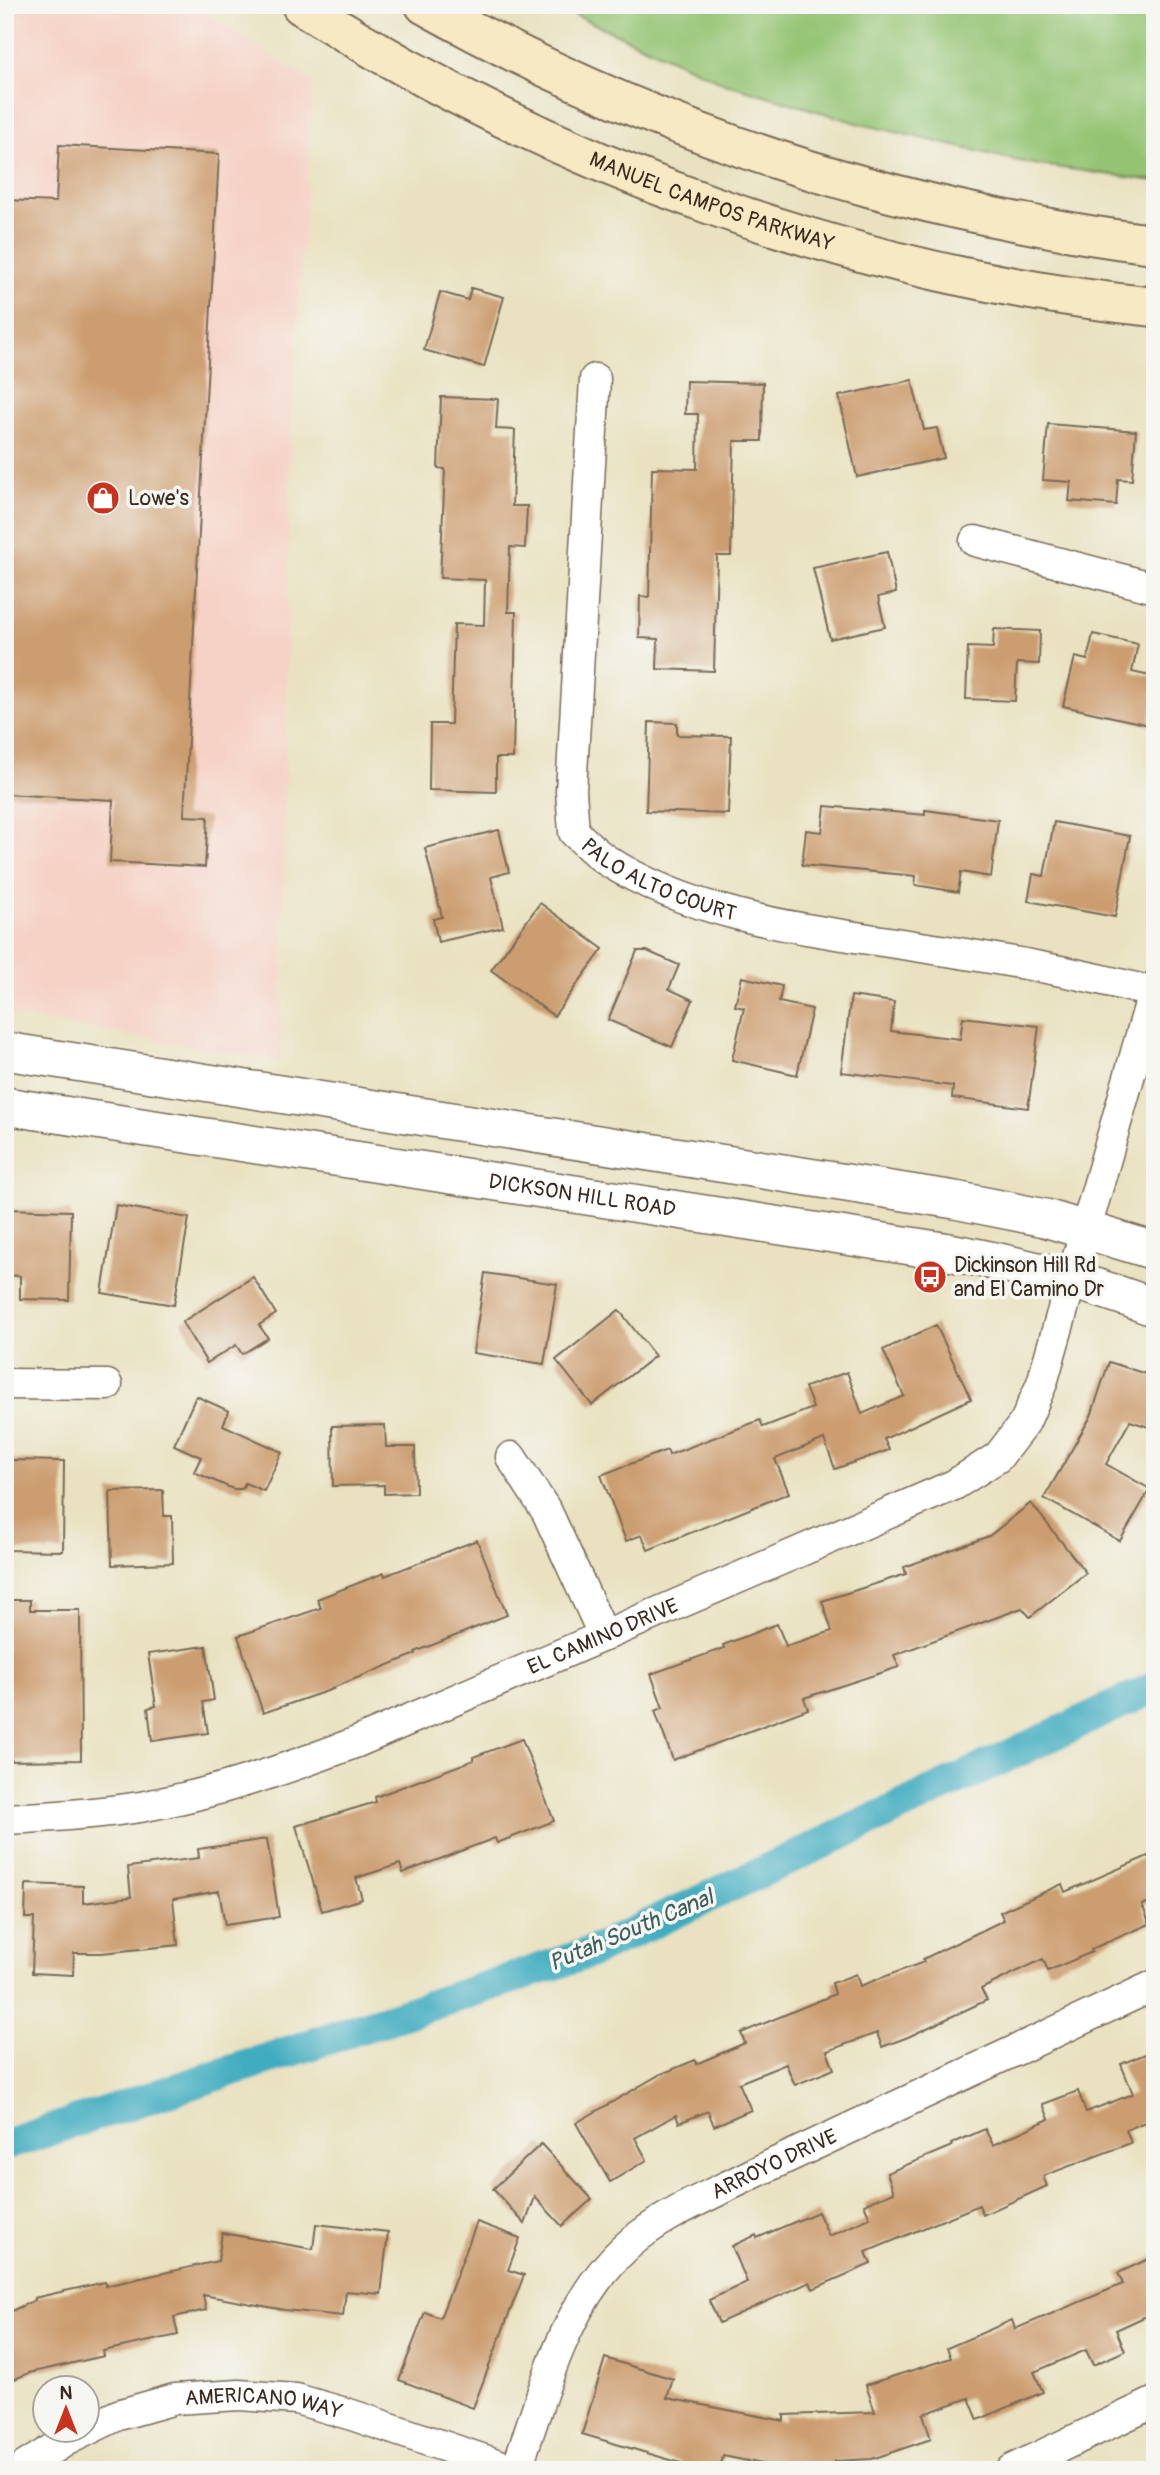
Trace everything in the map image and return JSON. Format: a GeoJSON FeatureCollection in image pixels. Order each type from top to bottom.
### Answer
{"type":"FeatureCollection","features":[{"type":"Feature","properties":{"kind":"main road","name":"MANUEL CAMPOS PARKWAY"},"geometry":{"type":"LineString","coordinates":[[301,5],[343,32],[435,83],[543,137],[696,199],[793,232],[915,265],[1033,290],[1155,307]]}},
{"type":"Feature","properties":{"kind":"main road"},"geometry":{"type":"LineString","coordinates":[[425,5],[469,30],[641,111],[811,173],[1005,220],[1155,244]]}},
{"type":"Feature","properties":{"kind":"street","name":"PALO ALTO COURT"},"geometry":{"type":"LineString","coordinates":[[595,379],[571,791],[574,832],[605,859],[664,891],[736,915],[788,926],[1020,962],[1154,991]]}},
{"type":"Feature","properties":{"kind":"street"},"geometry":{"type":"LineString","coordinates":[[975,541],[1155,588]]}},
{"type":"Feature","properties":{"kind":"street","name":"EL CAMINO DRIVE"},"geometry":{"type":"LineString","coordinates":[[5,1819],[57,1817],[140,1807],[212,1791],[285,1769],[356,1742],[954,1485],[998,1457],[1025,1422],[1042,1383],[1154,991]]}},
{"type":"Feature","properties":{"kind":"street"},"geometry":{"type":"LineString","coordinates":[[5,1052],[955,1200],[1045,1217],[1155,1251]]}},
{"type":"Feature","properties":{"kind":"street","name":"DICKSON HILL ROAD"},"geometry":{"type":"LineString","coordinates":[[5,1106],[943,1251],[1025,1266],[1123,1295],[1155,1308]]}},
{"type":"Feature","properties":{"kind":"street"},"geometry":{"type":"LineString","coordinates":[[5,1384],[107,1385]]}},
{"type":"Feature","properties":{"kind":"street"},"geometry":{"type":"LineString","coordinates":[[511,1457],[547,1512],[604,1636]]}},
{"type":"Feature","properties":{"kind":"street","name":"ARROYO DRIVE"},"geometry":{"type":"LineString","coordinates":[[515,2470],[573,2317],[598,2276],[639,2236],[689,2206],[752,2174],[1155,1985]]}},
{"type":"Feature","properties":{"kind":"street","name":"AMERICANO WAY"},"geometry":{"type":"LineString","coordinates":[[19,2470],[67,2440],[118,2415],[175,2399],[239,2395],[296,2399],[515,2470]]}},
{"type":"Feature","properties":{"kind":"street"},"geometry":{"type":"LineString","coordinates":[[1011,2470],[1155,2402]]}},
{"type":"Feature","properties":{"kind":"shaded area"},"geometry":{"type":"Polygon","coordinates":[[[5,5],[193,5],[313,83],[290,449],[281,1061],[5,1014],[5,5]]]}},
{"type":"Feature","properties":{"kind":"green space"},"geometry":{"type":"Polygon","coordinates":[[[553,5],[1155,5],[1155,181],[1027,163],[857,123],[724,83],[553,5]]]}},
{"type":"Feature","properties":{"kind":"building","name":"Lowe's"},"geometry":{"type":"Polygon","coordinates":[[[59,145],[219,154],[184,816],[208,817],[205,867],[110,862],[113,800],[5,794],[5,200],[56,202],[59,145]]]}},
{"type":"Feature","properties":{"kind":"building"},"geometry":{"type":"Polygon","coordinates":[[[471,288],[504,297],[484,367],[424,350],[440,292],[468,300],[471,288]]]}},
{"type":"Feature","properties":{"kind":"building"},"geometry":{"type":"Polygon","coordinates":[[[912,380],[924,430],[937,428],[944,458],[857,477],[839,396],[912,380]]]}},
{"type":"Feature","properties":{"kind":"building"},"geometry":{"type":"Polygon","coordinates":[[[686,381],[763,383],[762,441],[734,441],[731,556],[717,556],[714,671],[657,669],[658,639],[639,638],[640,596],[649,597],[652,468],[697,469],[698,414],[685,414],[686,381]]]}},
{"type":"Feature","properties":{"kind":"building"},"geometry":{"type":"Polygon","coordinates":[[[441,397],[498,399],[496,429],[515,430],[512,506],[527,506],[525,548],[510,547],[508,612],[516,612],[513,758],[496,758],[496,792],[429,790],[430,724],[451,724],[454,624],[484,625],[485,580],[440,578],[445,469],[438,468],[441,397]]]}},
{"type":"Feature","properties":{"kind":"building"},"geometry":{"type":"Polygon","coordinates":[[[1048,424],[1136,431],[1132,480],[1118,479],[1116,505],[1069,501],[1071,482],[1043,480],[1048,424]]]}},
{"type":"Feature","properties":{"kind":"building"},"geometry":{"type":"Polygon","coordinates":[[[887,552],[896,593],[878,597],[885,627],[830,639],[813,568],[887,552]]]}},
{"type":"Feature","properties":{"kind":"building"},"geometry":{"type":"Polygon","coordinates":[[[994,629],[1040,631],[1039,664],[1017,663],[1015,701],[966,699],[968,647],[993,648],[994,629]]]}},
{"type":"Feature","properties":{"kind":"building"},"geometry":{"type":"Polygon","coordinates":[[[1093,634],[1138,644],[1132,672],[1155,677],[1155,699],[1149,725],[1063,706],[1075,657],[1087,660],[1093,634]]]}},
{"type":"Feature","properties":{"kind":"building"},"geometry":{"type":"Polygon","coordinates":[[[649,722],[677,723],[677,735],[731,736],[728,814],[646,811],[649,722]]]}},
{"type":"Feature","properties":{"kind":"building"},"geometry":{"type":"Polygon","coordinates":[[[825,806],[925,815],[925,810],[998,820],[991,877],[961,872],[958,892],[915,885],[916,876],[802,865],[806,830],[822,832],[825,806]]]}},
{"type":"Feature","properties":{"kind":"building"},"geometry":{"type":"Polygon","coordinates":[[[1054,822],[1130,836],[1115,917],[1028,901],[1033,874],[1044,876],[1054,822]]]}},
{"type":"Feature","properties":{"kind":"building"},"geometry":{"type":"Polygon","coordinates":[[[499,830],[509,872],[491,877],[503,927],[438,942],[433,919],[442,917],[425,848],[499,830]]]}},
{"type":"Feature","properties":{"kind":"building"},"geometry":{"type":"Polygon","coordinates":[[[540,903],[603,949],[554,1016],[491,970],[540,903]]]}},
{"type":"Feature","properties":{"kind":"building"},"geometry":{"type":"Polygon","coordinates":[[[637,951],[647,951],[679,965],[669,989],[693,1000],[672,1047],[608,1020],[637,951]]]}},
{"type":"Feature","properties":{"kind":"building"},"geometry":{"type":"Polygon","coordinates":[[[742,977],[782,986],[779,1002],[812,1009],[797,1075],[732,1060],[744,1008],[735,1006],[742,977]]]}},
{"type":"Feature","properties":{"kind":"building"},"geometry":{"type":"Polygon","coordinates":[[[851,996],[894,1002],[891,1031],[960,1039],[963,1017],[1039,1026],[1028,1108],[952,1098],[953,1086],[841,1072],[851,996]]]}},
{"type":"Feature","properties":{"kind":"building"},"geometry":{"type":"Polygon","coordinates":[[[116,1205],[189,1218],[174,1305],[102,1293],[116,1205]]]}},
{"type":"Feature","properties":{"kind":"building"},"geometry":{"type":"Polygon","coordinates":[[[5,1209],[71,1211],[69,1300],[20,1299],[20,1276],[5,1275],[5,1209]]]}},
{"type":"Feature","properties":{"kind":"building"},"geometry":{"type":"Polygon","coordinates":[[[485,1273],[557,1284],[544,1364],[473,1353],[485,1273]]]}},
{"type":"Feature","properties":{"kind":"building"},"geometry":{"type":"Polygon","coordinates":[[[253,1277],[276,1314],[259,1325],[268,1338],[242,1354],[236,1345],[207,1363],[182,1322],[253,1277]]]}},
{"type":"Feature","properties":{"kind":"building"},"geometry":{"type":"Polygon","coordinates":[[[619,1310],[655,1356],[592,1405],[556,1360],[619,1310]]]}},
{"type":"Feature","properties":{"kind":"building"},"geometry":{"type":"Polygon","coordinates":[[[936,1325],[971,1399],[884,1439],[889,1450],[835,1469],[824,1439],[775,1459],[789,1493],[648,1550],[642,1535],[626,1541],[601,1475],[667,1450],[669,1455],[760,1420],[763,1427],[813,1408],[805,1387],[847,1372],[862,1414],[904,1396],[883,1350],[936,1325]]]}},
{"type":"Feature","properties":{"kind":"building"},"geometry":{"type":"Polygon","coordinates":[[[1109,1362],[1155,1377],[1155,1429],[1130,1421],[1106,1464],[1150,1489],[1120,1541],[1044,1498],[1091,1416],[1109,1362]]]}},
{"type":"Feature","properties":{"kind":"building"},"geometry":{"type":"Polygon","coordinates":[[[196,1396],[229,1411],[223,1425],[282,1452],[264,1491],[245,1483],[242,1489],[233,1489],[194,1472],[201,1457],[174,1445],[196,1396]]]}},
{"type":"Feature","properties":{"kind":"building"},"geometry":{"type":"Polygon","coordinates":[[[385,1425],[386,1447],[415,1447],[416,1493],[384,1494],[384,1485],[333,1486],[332,1426],[385,1425]]]}},
{"type":"Feature","properties":{"kind":"building"},"geometry":{"type":"Polygon","coordinates":[[[10,1460],[64,1461],[63,1551],[5,1550],[5,1483],[10,1483],[10,1460]]]}},
{"type":"Feature","properties":{"kind":"building"},"geometry":{"type":"Polygon","coordinates":[[[163,1490],[164,1516],[172,1516],[173,1563],[112,1565],[110,1491],[163,1490]]]}},
{"type":"Feature","properties":{"kind":"building"},"geometry":{"type":"Polygon","coordinates":[[[1031,1503],[1086,1573],[1030,1617],[1022,1608],[894,1655],[899,1667],[804,1698],[808,1709],[673,1760],[655,1711],[663,1708],[651,1674],[724,1648],[723,1645],[777,1624],[786,1646],[832,1631],[822,1601],[906,1574],[904,1567],[989,1536],[1031,1503]]]}},
{"type":"Feature","properties":{"kind":"building"},"geometry":{"type":"Polygon","coordinates":[[[477,1540],[507,1615],[333,1689],[263,1713],[238,1636],[321,1608],[317,1599],[477,1540]]]}},
{"type":"Feature","properties":{"kind":"building"},"geometry":{"type":"Polygon","coordinates":[[[5,1600],[30,1600],[30,1610],[80,1610],[81,1760],[5,1761],[5,1600]]]}},
{"type":"Feature","properties":{"kind":"building"},"geometry":{"type":"Polygon","coordinates":[[[206,1646],[214,1700],[203,1702],[208,1733],[152,1741],[148,1708],[156,1706],[148,1654],[206,1646]]]}},
{"type":"Feature","properties":{"kind":"building"},"geometry":{"type":"Polygon","coordinates":[[[522,1739],[554,1821],[497,1843],[495,1838],[403,1873],[400,1864],[356,1878],[362,1899],[322,1911],[296,1826],[376,1802],[375,1797],[522,1739]]]}},
{"type":"Feature","properties":{"kind":"building"},"geometry":{"type":"Polygon","coordinates":[[[267,1839],[279,1917],[225,1925],[219,1891],[173,1899],[178,1945],[102,1953],[74,1953],[73,1975],[32,1973],[34,1918],[25,1918],[26,1884],[83,1886],[83,1903],[131,1897],[128,1867],[199,1858],[198,1849],[267,1839]]]}},
{"type":"Feature","properties":{"kind":"building"},"geometry":{"type":"Polygon","coordinates":[[[1155,1853],[1155,1900],[1142,1905],[1150,1924],[1048,1971],[1043,1959],[981,1989],[987,2000],[908,2037],[882,2047],[877,2033],[827,2051],[834,2069],[795,2085],[786,2064],[739,2083],[751,2110],[714,2126],[708,2111],[679,2123],[676,2115],[635,2138],[647,2160],[610,2182],[576,2123],[659,2075],[695,2060],[696,2064],[745,2043],[741,2033],[835,1994],[832,1983],[856,1974],[860,1986],[924,1962],[923,1959],[1004,1920],[1000,1912],[1062,1884],[1065,1892],[1155,1853]]]}},
{"type":"Feature","properties":{"kind":"building"},"geometry":{"type":"Polygon","coordinates":[[[1155,2050],[1155,2143],[1145,2122],[1126,2130],[1131,2143],[1043,2176],[1047,2186],[983,2215],[979,2205],[866,2252],[871,2264],[813,2289],[810,2282],[719,2323],[709,2300],[747,2282],[732,2246],[818,2212],[829,2236],[870,2218],[864,2204],[894,2192],[887,2173],[985,2129],[993,2145],[1049,2119],[1043,2104],[1078,2091],[1086,2112],[1133,2094],[1121,2064],[1155,2050]]]}},
{"type":"Feature","properties":{"kind":"building"},"geometry":{"type":"Polygon","coordinates":[[[541,2144],[592,2199],[562,2226],[535,2197],[525,2224],[493,2189],[541,2144]]]}},
{"type":"Feature","properties":{"kind":"building"},"geometry":{"type":"Polygon","coordinates":[[[477,2222],[520,2238],[508,2270],[524,2275],[473,2408],[399,2380],[425,2312],[440,2318],[477,2222]]]}},
{"type":"Feature","properties":{"kind":"building"},"geometry":{"type":"Polygon","coordinates":[[[316,2224],[388,2232],[381,2294],[346,2291],[343,2316],[285,2310],[203,2295],[206,2310],[174,2317],[178,2335],[103,2351],[104,2356],[29,2373],[5,2383],[5,2314],[35,2300],[34,2298],[105,2282],[105,2286],[218,2261],[222,2233],[313,2249],[316,2224]]]}},
{"type":"Feature","properties":{"kind":"building"},"geometry":{"type":"Polygon","coordinates":[[[1155,2256],[1155,2312],[1116,2330],[1125,2351],[1093,2365],[1086,2350],[1034,2372],[1043,2392],[978,2420],[969,2398],[923,2414],[931,2439],[872,2459],[834,2461],[834,2470],[791,2470],[723,2456],[720,2470],[702,2470],[681,2466],[681,2463],[582,2434],[605,2358],[673,2379],[667,2398],[784,2421],[784,2415],[875,2412],[866,2385],[951,2358],[947,2348],[1012,2320],[1015,2329],[1123,2284],[1118,2273],[1155,2256]]]}},
{"type":"Feature","properties":{"kind":"waterway","name":"Putah South Canal"},"geometry":{"type":"LineString","coordinates":[[5,2145],[589,1953],[1155,1687]]}},
{"type":"Feature","properties":{"kind":"place","name":"Lowe's"},"geometry":{"type":"Point","coordinates":[103,498]}},
{"type":"Feature","properties":{"kind":"place","name":"Dickinson Hill Rd and El Camino Dr"},"geometry":{"type":"Point","coordinates":[930,1277]}}]}
